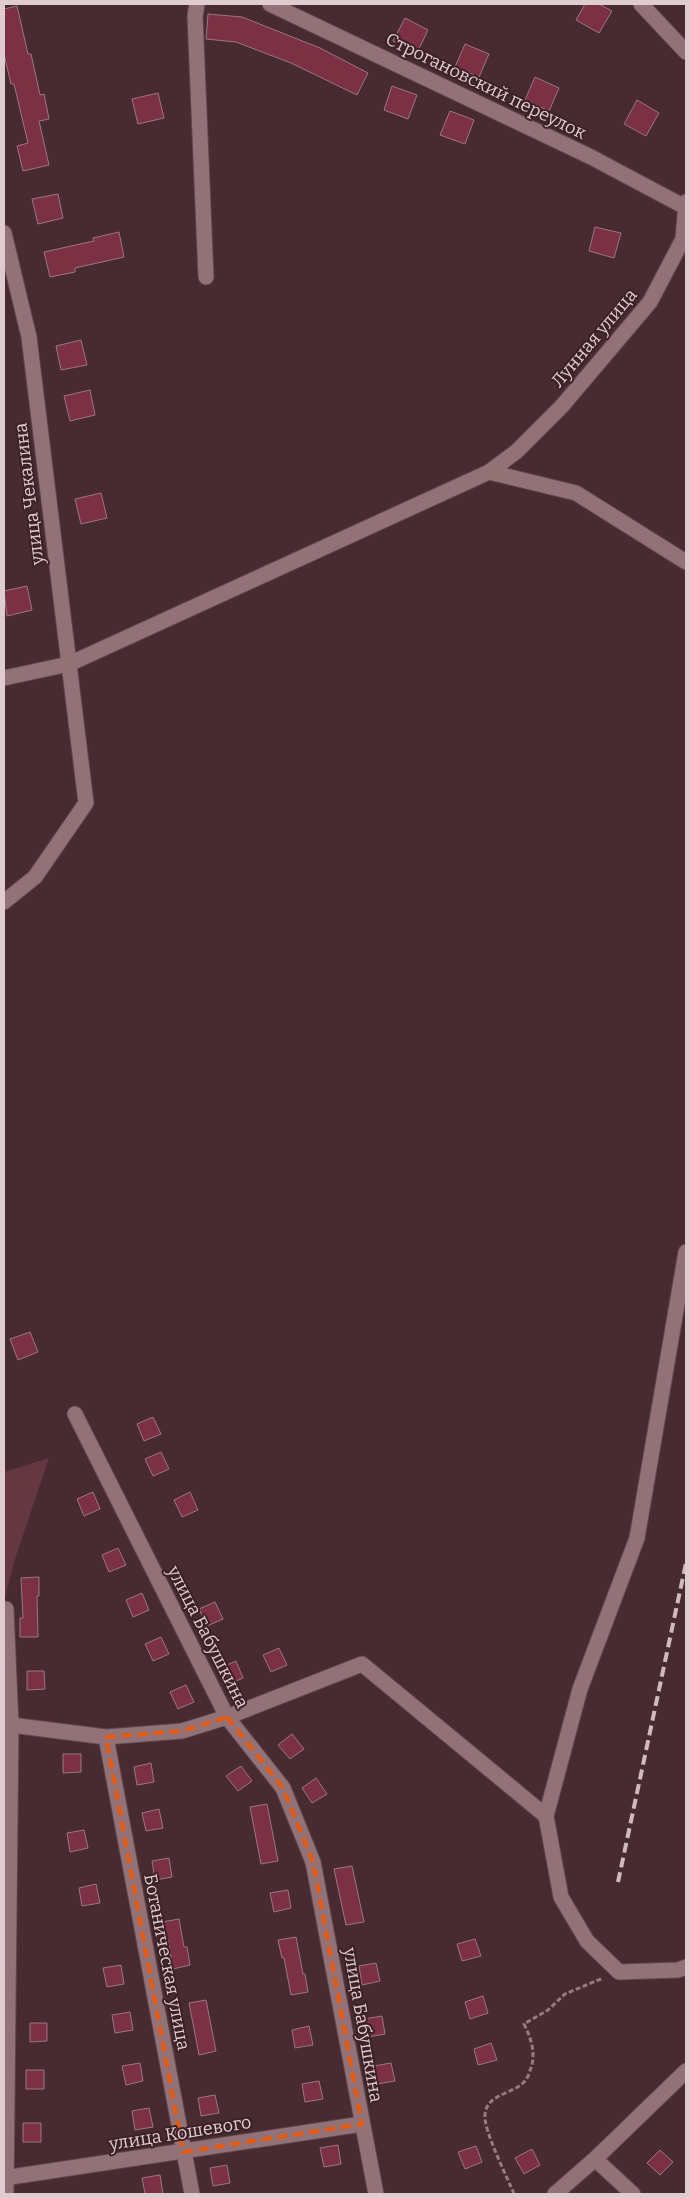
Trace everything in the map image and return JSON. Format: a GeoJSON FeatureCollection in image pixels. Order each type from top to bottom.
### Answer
{"type":"FeatureCollection","features":[{"type":"Feature","properties":{"kind":"street"},"geometry":{"type":"LineString","coordinates":[[198,4],[195,16],[206,277]]}},
{"type":"Feature","properties":{"kind":"street","name":"Строгановский переулок"},"geometry":{"type":"LineString","coordinates":[[270,4],[591,157],[685,204]]}},
{"type":"Feature","properties":{"kind":"street"},"geometry":{"type":"LineString","coordinates":[[641,4],[686,52]]}},
{"type":"Feature","properties":{"kind":"street","name":"Лунная улица"},"geometry":{"type":"LineString","coordinates":[[4,678],[68,664],[489,472],[517,451],[562,406],[650,302],[683,238],[685,204]]}},
{"type":"Feature","properties":{"kind":"street","name":"улица Чекалина"},"geometry":{"type":"LineString","coordinates":[[4,233],[29,337],[86,803],[35,877],[4,902]]}},
{"type":"Feature","properties":{"kind":"street"},"geometry":{"type":"LineString","coordinates":[[489,472],[576,493],[686,562]]}},
{"type":"Feature","properties":{"kind":"street"},"geometry":{"type":"LineString","coordinates":[[686,1252],[637,1538],[580,1689],[546,1816],[562,1897],[587,1941],[619,1972],[678,1970],[686,1967]]}},
{"type":"Feature","properties":{"kind":"street","name":"улица Бабушкина"},"geometry":{"type":"LineString","coordinates":[[75,1414],[226,1717],[283,1788],[314,1862],[376,2194]]}},
{"type":"Feature","properties":{"kind":"street"},"geometry":{"type":"LineString","coordinates":[[6,1609],[6,2194]]}},
{"type":"Feature","properties":{"kind":"street"},"geometry":{"type":"LineString","coordinates":[[7,1728],[106,1737],[182,1731],[226,1717],[362,1664],[546,1816]]}},
{"type":"Feature","properties":{"kind":"street","name":"Ботаническая улица"},"geometry":{"type":"LineString","coordinates":[[106,1737],[192,2194]]}},
{"type":"Feature","properties":{"kind":"street"},"geometry":{"type":"LineString","coordinates":[[555,2194],[596,2159],[686,2072]]}},
{"type":"Feature","properties":{"kind":"street","name":"улица Кошевого"},"geometry":{"type":"LineString","coordinates":[[5,2178],[362,2124]]}},
{"type":"Feature","properties":{"kind":"street"},"geometry":{"type":"LineString","coordinates":[[596,2159],[633,2194]]}},
{"type":"Feature","properties":{"kind":"path"},"geometry":{"type":"LineString","coordinates":[[514,2194],[490,2136],[484,2115],[490,2103],[499,2095],[509,2093],[526,2081],[534,2058],[529,2034],[524,2024],[548,2010],[565,1994],[619,1972]]}},
{"type":"Feature","properties":{"kind":"highlighted area"},"geometry":{"type":"Polygon","coordinates":[[[227,1717],[283,1788],[313,1862],[362,2124],[183,2152],[106,1737],[182,1731],[227,1717]]]}},
{"type":"Feature","properties":{"kind":"shaded area"},"geometry":{"type":"Polygon","coordinates":[[[49,1458],[15,1559],[4,1601],[4,1472],[49,1458]]]}},
{"type":"Feature","properties":{"kind":"building"},"geometry":{"type":"Polygon","coordinates":[[[585,4],[599,4],[612,11],[599,33],[576,20],[585,4]]]}},
{"type":"Feature","properties":{"kind":"building"},"geometry":{"type":"Polygon","coordinates":[[[17,6],[28,54],[31,54],[40,95],[44,94],[49,119],[39,121],[49,165],[23,171],[17,146],[28,143],[14,84],[11,84],[4,54],[4,9],[17,6]]]}},
{"type":"Feature","properties":{"kind":"building"},"geometry":{"type":"Polygon","coordinates":[[[208,14],[242,17],[320,48],[368,73],[357,95],[291,63],[236,42],[206,39],[208,14]]]}},
{"type":"Feature","properties":{"kind":"building"},"geometry":{"type":"Polygon","coordinates":[[[405,18],[428,30],[417,53],[393,41],[405,18]]]}},
{"type":"Feature","properties":{"kind":"building"},"geometry":{"type":"Polygon","coordinates":[[[465,44],[489,54],[479,77],[455,67],[465,44]]]}},
{"type":"Feature","properties":{"kind":"building"},"geometry":{"type":"Polygon","coordinates":[[[535,77],[559,88],[549,111],[525,100],[535,77]]]}},
{"type":"Feature","properties":{"kind":"building"},"geometry":{"type":"Polygon","coordinates":[[[392,86],[417,95],[408,119],[384,110],[392,86]]]}},
{"type":"Feature","properties":{"kind":"building"},"geometry":{"type":"Polygon","coordinates":[[[158,93],[164,118],[138,124],[132,99],[158,93]]]}},
{"type":"Feature","properties":{"kind":"building"},"geometry":{"type":"Polygon","coordinates":[[[637,100],[659,113],[646,136],[624,124],[637,100]]]}},
{"type":"Feature","properties":{"kind":"building"},"geometry":{"type":"Polygon","coordinates":[[[450,111],[474,120],[465,144],[440,135],[450,111]]]}},
{"type":"Feature","properties":{"kind":"building"},"geometry":{"type":"Polygon","coordinates":[[[58,194],[63,218],[38,224],[32,199],[58,194]]]}},
{"type":"Feature","properties":{"kind":"building"},"geometry":{"type":"Polygon","coordinates":[[[595,227],[621,233],[614,258],[589,251],[595,227]]]}},
{"type":"Feature","properties":{"kind":"building"},"geometry":{"type":"Polygon","coordinates":[[[119,232],[124,257],[75,268],[75,272],[50,277],[44,252],[94,241],[93,238],[119,232]]]}},
{"type":"Feature","properties":{"kind":"building"},"geometry":{"type":"Polygon","coordinates":[[[81,340],[87,365],[61,370],[56,346],[81,340]]]}},
{"type":"Feature","properties":{"kind":"building"},"geometry":{"type":"Polygon","coordinates":[[[90,390],[95,415],[70,421],[64,396],[90,390]]]}},
{"type":"Feature","properties":{"kind":"building"},"geometry":{"type":"Polygon","coordinates":[[[101,493],[107,518],[81,524],[75,499],[101,493]]]}},
{"type":"Feature","properties":{"kind":"building"},"geometry":{"type":"Polygon","coordinates":[[[27,586],[32,610],[7,616],[4,591],[27,586]]]}},
{"type":"Feature","properties":{"kind":"building"},"geometry":{"type":"Polygon","coordinates":[[[30,1332],[38,1352],[18,1360],[10,1339],[30,1332]]]}},
{"type":"Feature","properties":{"kind":"building"},"geometry":{"type":"Polygon","coordinates":[[[153,1417],[161,1434],[144,1441],[137,1424],[153,1417]]]}},
{"type":"Feature","properties":{"kind":"building"},"geometry":{"type":"Polygon","coordinates":[[[161,1452],[169,1469],[153,1476],[145,1459],[161,1452]]]}},
{"type":"Feature","properties":{"kind":"building"},"geometry":{"type":"Polygon","coordinates":[[[93,1492],[100,1509],[84,1516],[77,1499],[93,1492]]]}},
{"type":"Feature","properties":{"kind":"building"},"geometry":{"type":"Polygon","coordinates":[[[190,1492],[198,1510],[182,1517],[174,1500],[190,1492]]]}},
{"type":"Feature","properties":{"kind":"building"},"geometry":{"type":"Polygon","coordinates":[[[118,1548],[126,1565],[109,1572],[102,1555],[118,1548]]]}},
{"type":"Feature","properties":{"kind":"building"},"geometry":{"type":"Polygon","coordinates":[[[39,1577],[39,1596],[37,1596],[38,1637],[20,1637],[20,1618],[23,1618],[21,1578],[39,1577]]]}},
{"type":"Feature","properties":{"kind":"building"},"geometry":{"type":"Polygon","coordinates":[[[142,1593],[149,1610],[133,1617],[126,1600],[142,1593]]]}},
{"type":"Feature","properties":{"kind":"building"},"geometry":{"type":"Polygon","coordinates":[[[215,1602],[223,1619],[207,1626],[199,1609],[215,1602]]]}},
{"type":"Feature","properties":{"kind":"building"},"geometry":{"type":"Polygon","coordinates":[[[161,1637],[169,1654],[153,1661],[145,1644],[161,1637]]]}},
{"type":"Feature","properties":{"kind":"building"},"geometry":{"type":"Polygon","coordinates":[[[279,1648],[287,1665],[271,1672],[263,1655],[279,1648]]]}},
{"type":"Feature","properties":{"kind":"building"},"geometry":{"type":"Polygon","coordinates":[[[236,1661],[243,1678],[227,1685],[220,1668],[236,1661]]]}},
{"type":"Feature","properties":{"kind":"building"},"geometry":{"type":"Polygon","coordinates":[[[27,1671],[44,1671],[45,1689],[27,1690],[27,1671]]]}},
{"type":"Feature","properties":{"kind":"building"},"geometry":{"type":"Polygon","coordinates":[[[186,1685],[194,1702],[178,1709],[170,1692],[186,1685]]]}},
{"type":"Feature","properties":{"kind":"building"},"geometry":{"type":"Polygon","coordinates":[[[292,1734],[304,1749],[290,1759],[278,1745],[292,1734]]]}},
{"type":"Feature","properties":{"kind":"building"},"geometry":{"type":"Polygon","coordinates":[[[63,1754],[81,1754],[81,1772],[63,1773],[63,1754]]]}},
{"type":"Feature","properties":{"kind":"building"},"geometry":{"type":"Polygon","coordinates":[[[151,1763],[154,1782],[137,1785],[134,1767],[151,1763]]]}},
{"type":"Feature","properties":{"kind":"building"},"geometry":{"type":"Polygon","coordinates":[[[241,1766],[252,1781],[238,1791],[226,1776],[241,1766]]]}},
{"type":"Feature","properties":{"kind":"building"},"geometry":{"type":"Polygon","coordinates":[[[316,1778],[327,1794],[312,1803],[302,1788],[316,1778]]]}},
{"type":"Feature","properties":{"kind":"building"},"geometry":{"type":"Polygon","coordinates":[[[267,1804],[278,1861],[261,1864],[250,1807],[267,1804]]]}},
{"type":"Feature","properties":{"kind":"building"},"geometry":{"type":"Polygon","coordinates":[[[159,1809],[163,1828],[146,1831],[142,1813],[159,1809]]]}},
{"type":"Feature","properties":{"kind":"building"},"geometry":{"type":"Polygon","coordinates":[[[84,1830],[88,1848],[70,1852],[67,1833],[84,1830]]]}},
{"type":"Feature","properties":{"kind":"building"},"geometry":{"type":"Polygon","coordinates":[[[169,1858],[172,1877],[155,1880],[152,1861],[169,1858]]]}},
{"type":"Feature","properties":{"kind":"building"},"geometry":{"type":"Polygon","coordinates":[[[352,1866],[364,1922],[346,1925],[334,1869],[352,1866]]]}},
{"type":"Feature","properties":{"kind":"building"},"geometry":{"type":"Polygon","coordinates":[[[96,1884],[100,1903],[82,1906],[79,1888],[96,1884]]]}},
{"type":"Feature","properties":{"kind":"building"},"geometry":{"type":"Polygon","coordinates":[[[288,1890],[291,1908],[274,1912],[270,1893],[288,1890]]]}},
{"type":"Feature","properties":{"kind":"building"},"geometry":{"type":"Polygon","coordinates":[[[179,1919],[184,1947],[187,1947],[190,1965],[173,1969],[168,1940],[165,1940],[162,1922],[179,1919]]]}},
{"type":"Feature","properties":{"kind":"building"},"geometry":{"type":"Polygon","coordinates":[[[296,1937],[308,1992],[291,1995],[284,1958],[282,1958],[278,1940],[296,1937]]]}},
{"type":"Feature","properties":{"kind":"building"},"geometry":{"type":"Polygon","coordinates":[[[475,1939],[481,1956],[462,1961],[457,1944],[475,1939]]]}},
{"type":"Feature","properties":{"kind":"building"},"geometry":{"type":"Polygon","coordinates":[[[376,1963],[380,1981],[362,1985],[359,1966],[376,1963]]]}},
{"type":"Feature","properties":{"kind":"building"},"geometry":{"type":"Polygon","coordinates":[[[121,1965],[124,1984],[107,1987],[103,1968],[121,1965]]]}},
{"type":"Feature","properties":{"kind":"building"},"geometry":{"type":"Polygon","coordinates":[[[483,1996],[488,2013],[470,2019],[465,2002],[483,1996]]]}},
{"type":"Feature","properties":{"kind":"building"},"geometry":{"type":"Polygon","coordinates":[[[206,2000],[216,2051],[199,2055],[189,2003],[206,2000]]]}},
{"type":"Feature","properties":{"kind":"building"},"geometry":{"type":"Polygon","coordinates":[[[130,2012],[133,2030],[115,2033],[112,2015],[130,2012]]]}},
{"type":"Feature","properties":{"kind":"building"},"geometry":{"type":"Polygon","coordinates":[[[382,2016],[385,2034],[368,2037],[364,2019],[382,2016]]]}},
{"type":"Feature","properties":{"kind":"building"},"geometry":{"type":"Polygon","coordinates":[[[30,2023],[47,2023],[47,2041],[30,2042],[30,2023]]]}},
{"type":"Feature","properties":{"kind":"building"},"geometry":{"type":"Polygon","coordinates":[[[309,2026],[313,2045],[295,2048],[292,2030],[309,2026]]]}},
{"type":"Feature","properties":{"kind":"building"},"geometry":{"type":"Polygon","coordinates":[[[491,2043],[497,2060],[478,2065],[474,2049],[491,2043]]]}},
{"type":"Feature","properties":{"kind":"building"},"geometry":{"type":"Polygon","coordinates":[[[140,2063],[143,2081],[126,2085],[122,2066],[140,2063]]]}},
{"type":"Feature","properties":{"kind":"building"},"geometry":{"type":"Polygon","coordinates":[[[391,2063],[395,2081],[377,2084],[374,2066],[391,2063]]]}},
{"type":"Feature","properties":{"kind":"building"},"geometry":{"type":"Polygon","coordinates":[[[26,2070],[44,2070],[44,2089],[26,2089],[26,2070]]]}},
{"type":"Feature","properties":{"kind":"building"},"geometry":{"type":"Polygon","coordinates":[[[319,2081],[323,2099],[305,2102],[302,2084],[319,2081]]]}},
{"type":"Feature","properties":{"kind":"building"},"geometry":{"type":"Polygon","coordinates":[[[215,2095],[219,2113],[201,2116],[198,2098],[215,2095]]]}},
{"type":"Feature","properties":{"kind":"building"},"geometry":{"type":"Polygon","coordinates":[[[149,2108],[153,2127],[135,2130],[132,2111],[149,2108]]]}},
{"type":"Feature","properties":{"kind":"building"},"geometry":{"type":"Polygon","coordinates":[[[23,2123],[41,2123],[41,2142],[23,2142],[23,2123]]]}},
{"type":"Feature","properties":{"kind":"building"},"geometry":{"type":"Polygon","coordinates":[[[338,2145],[341,2164],[324,2167],[320,2148],[338,2145]]]}},
{"type":"Feature","properties":{"kind":"building"},"geometry":{"type":"Polygon","coordinates":[[[476,2146],[482,2162],[465,2169],[458,2152],[476,2146]]]}},
{"type":"Feature","properties":{"kind":"building"},"geometry":{"type":"Polygon","coordinates":[[[532,2149],[540,2165],[524,2174],[515,2158],[532,2149]]]}},
{"type":"Feature","properties":{"kind":"building"},"geometry":{"type":"Polygon","coordinates":[[[660,2150],[673,2162],[660,2175],[647,2163],[660,2150]]]}},
{"type":"Feature","properties":{"kind":"building"},"geometry":{"type":"Polygon","coordinates":[[[227,2165],[230,2183],[213,2186],[210,2168],[227,2165]]]}},
{"type":"Feature","properties":{"kind":"building"},"geometry":{"type":"Polygon","coordinates":[[[160,2175],[163,2194],[145,2194],[142,2178],[160,2175]]]}},
{"type":"Feature","properties":{"kind":"railway"},"geometry":{"type":"LineString","coordinates":[[618,1882],[686,1563]]}}]}
